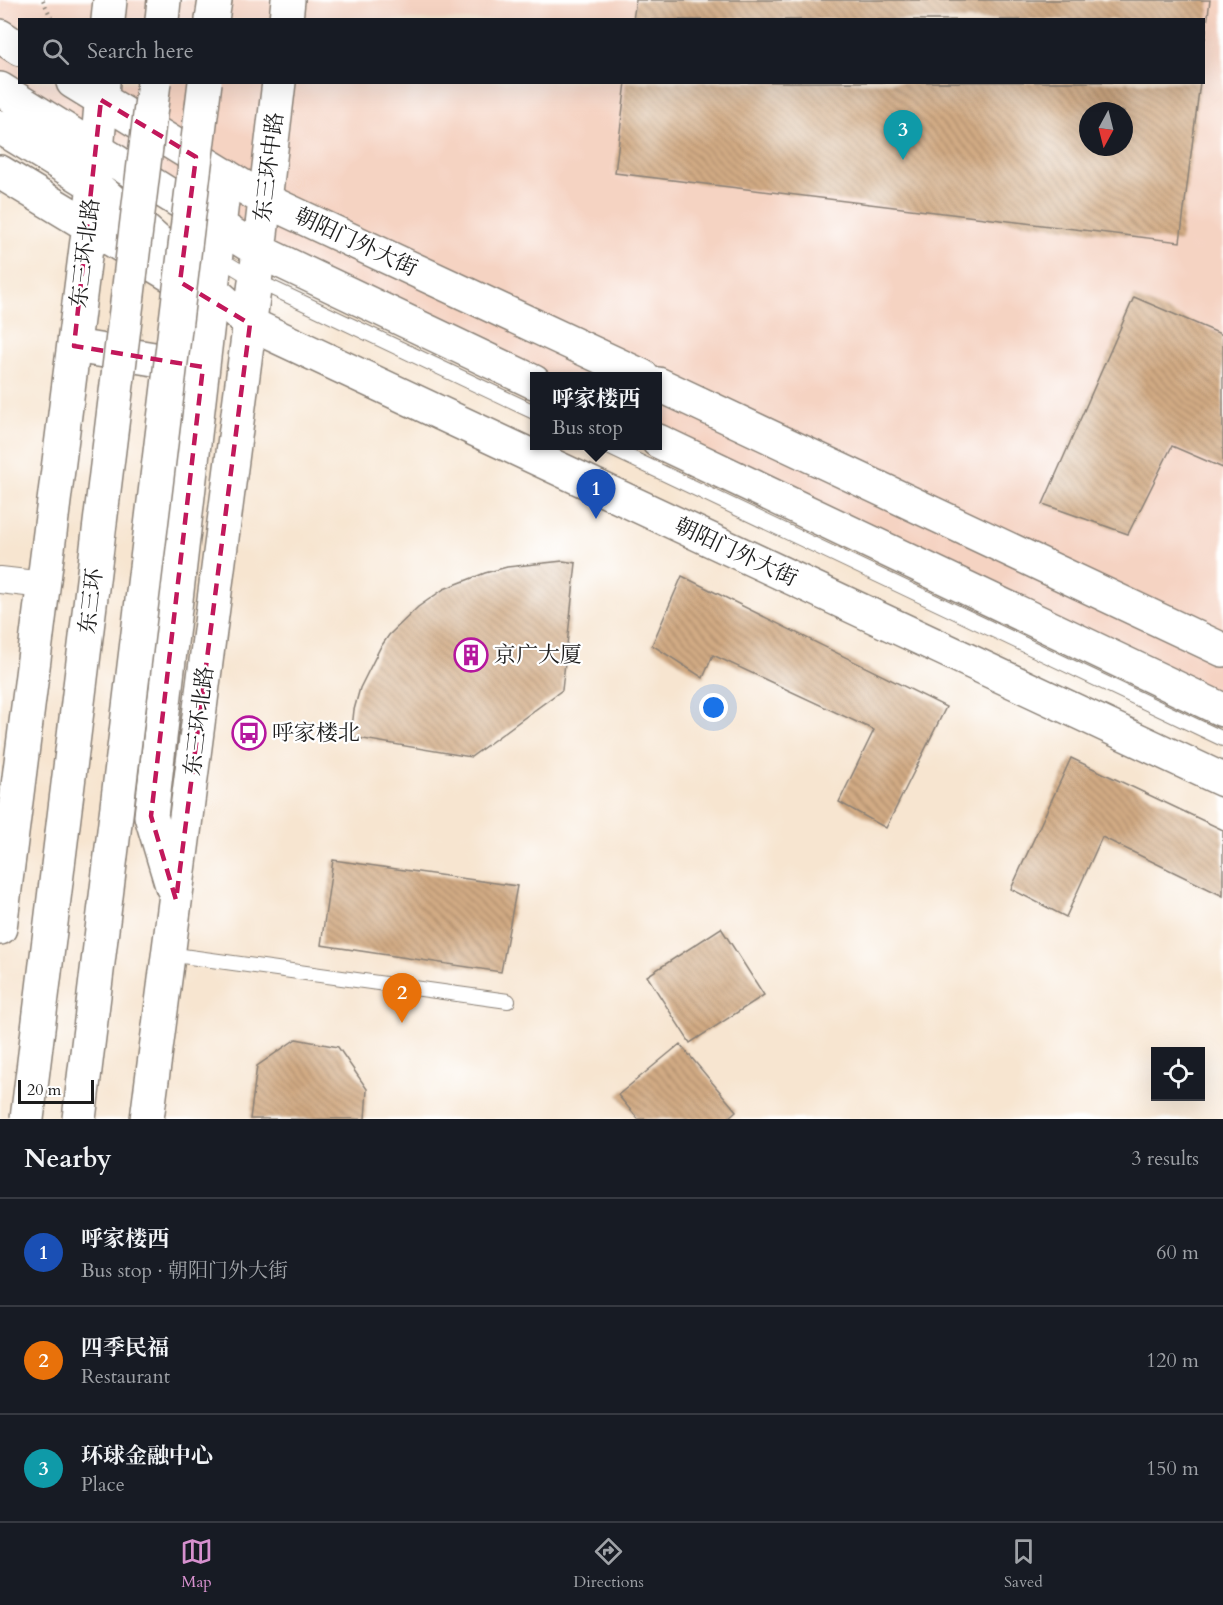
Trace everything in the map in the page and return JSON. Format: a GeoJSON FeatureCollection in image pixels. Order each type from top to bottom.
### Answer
{"type":"FeatureCollection","features":[{"type":"Feature","properties":{"kind":"main road"},"geometry":{"type":"LineString","coordinates":[[108,18],[110,0]]}},
{"type":"Feature","properties":{"kind":"main road"},"geometry":{"type":"LineString","coordinates":[[162,18],[164,0]]}},
{"type":"Feature","properties":{"kind":"main road"},"geometry":{"type":"LineString","coordinates":[[212,18],[214,0]]}},
{"type":"Feature","properties":{"kind":"main road"},"geometry":{"type":"LineString","coordinates":[[286,18],[288,0]]}},
{"type":"Feature","properties":{"kind":"main road"},"geometry":{"type":"LineString","coordinates":[[0,36],[18,48]]}},
{"type":"Feature","properties":{"kind":"main road","name":"朝阳门外大街"},"geometry":{"type":"LineString","coordinates":[[80,84],[102,91],[265,200],[633,372]]}},
{"type":"Feature","properties":{"kind":"main road","name":"东三环"},"geometry":{"type":"LineString","coordinates":[[27,1119],[154,84]]}},
{"type":"Feature","properties":{"kind":"main road"},"geometry":{"type":"LineString","coordinates":[[79,1119],[205,84]]}},
{"type":"Feature","properties":{"kind":"main road","name":"东三环中路"},"geometry":{"type":"LineString","coordinates":[[250,324],[279,84]]}},
{"type":"Feature","properties":{"kind":"main road"},"geometry":{"type":"LineString","coordinates":[[0,90],[97,151],[209,244],[530,380]]}},
{"type":"Feature","properties":{"kind":"main road","name":"东三环北路"},"geometry":{"type":"LineString","coordinates":[[0,928],[94,185],[102,91]]}},
{"type":"Feature","properties":{"kind":"main road"},"geometry":{"type":"LineString","coordinates":[[0,127],[94,185],[211,295]]}},
{"type":"Feature","properties":{"kind":"main road"},"geometry":{"type":"LineString","coordinates":[[0,172],[211,295]]}},
{"type":"Feature","properties":{"kind":"main road"},"geometry":{"type":"LineString","coordinates":[[176,900],[151,816],[211,295],[209,244],[225,175]]}},
{"type":"Feature","properties":{"kind":"main road","name":"朝阳门外大街"},"geometry":{"type":"LineString","coordinates":[[211,295],[250,324],[1223,780]]}},
{"type":"Feature","properties":{"kind":"main road","name":"东三环北路"},"geometry":{"type":"LineString","coordinates":[[147,1119],[250,324]]}},
{"type":"Feature","properties":{"kind":"main road"},"geometry":{"type":"LineString","coordinates":[[74,346],[244,373]]}},
{"type":"Feature","properties":{"kind":"main road"},"geometry":{"type":"LineString","coordinates":[[662,386],[1223,650]]}},
{"type":"Feature","properties":{"kind":"main road"},"geometry":{"type":"LineString","coordinates":[[662,443],[1223,710]]}},
{"type":"Feature","properties":{"kind":"street"},"geometry":{"type":"LineString","coordinates":[[0,580],[44,585]]}},
{"type":"Feature","properties":{"kind":"lane"},"geometry":{"type":"LineString","coordinates":[[94,185],[155,221]]}},
{"type":"Feature","properties":{"kind":"lane"},"geometry":{"type":"LineString","coordinates":[[175,233],[209,244]]}},
{"type":"Feature","properties":{"kind":"lane"},"geometry":{"type":"LineString","coordinates":[[257,265],[530,410]]}},
{"type":"Feature","properties":{"kind":"lane"},"geometry":{"type":"LineString","coordinates":[[614,450],[1223,739]]}},
{"type":"Feature","properties":{"kind":"lane"},"geometry":{"type":"LineString","coordinates":[[168,954],[508,1001]]}},
{"type":"Feature","properties":{"kind":"path"},"geometry":{"type":"LineString","coordinates":[[43,0],[51,18]]}},
{"type":"Feature","properties":{"kind":"highlighted area"},"geometry":{"type":"Polygon","coordinates":[[[101,100],[196,157],[180,282],[250,324],[176,900],[151,816],[203,367],[74,346],[101,100]]]}},
{"type":"Feature","properties":{"kind":"shaded area"},"geometry":{"type":"Polygon","coordinates":[[[0,0],[1223,0],[1223,712],[662,445],[662,372],[530,372],[530,374],[0,112],[0,0]]]}},
{"type":"Feature","properties":{"kind":"building"},"geometry":{"type":"Polygon","coordinates":[[[636,0],[1210,0],[1205,39],[1205,18],[633,18],[636,0]]]}},
{"type":"Feature","properties":{"kind":"building"},"geometry":{"type":"Polygon","coordinates":[[[626,84],[1200,84],[1180,242],[615,173],[626,84]]]}},
{"type":"Feature","properties":{"kind":"building"},"geometry":{"type":"Polygon","coordinates":[[[1134,297],[1223,335],[1223,468],[1172,446],[1128,534],[1043,504],[1134,297]]]}},
{"type":"Feature","properties":{"kind":"building","name":"京广大厦"},"geometry":{"type":"Polygon","coordinates":[[[563,561],[576,563],[562,690],[471,757],[351,737],[354,710],[360,688],[380,648],[389,635],[418,607],[444,589],[485,573],[507,567],[563,561]]]}},
{"type":"Feature","properties":{"kind":"building"},"geometry":{"type":"Polygon","coordinates":[[[682,576],[946,707],[886,828],[839,802],[874,730],[713,655],[703,678],[652,645],[682,576]]]}},
{"type":"Feature","properties":{"kind":"building"},"geometry":{"type":"Polygon","coordinates":[[[1071,758],[1223,830],[1223,896],[1102,837],[1066,917],[1011,889],[1071,758]]]}},
{"type":"Feature","properties":{"kind":"building"},"geometry":{"type":"Polygon","coordinates":[[[333,860],[517,886],[501,972],[321,945],[333,860]]]}},
{"type":"Feature","properties":{"kind":"building"},"geometry":{"type":"Polygon","coordinates":[[[721,928],[764,995],[690,1043],[647,976],[721,928]]]}},
{"type":"Feature","properties":{"kind":"building"},"geometry":{"type":"Polygon","coordinates":[[[296,1039],[338,1047],[367,1089],[365,1119],[250,1119],[257,1066],[296,1039]]]}},
{"type":"Feature","properties":{"kind":"building"},"geometry":{"type":"Polygon","coordinates":[[[680,1044],[736,1111],[727,1119],[638,1119],[618,1095],[680,1044]]]}},
{"type":"Feature","properties":{"kind":"place","name":"环球金融中心"},"geometry":{"type":"Point","coordinates":[903,160]}},
{"type":"Feature","properties":{"kind":"place","name":"呼家楼西"},"geometry":{"type":"Point","coordinates":[596,519]}},
{"type":"Feature","properties":{"kind":"place","name":"京广大厦"},"geometry":{"type":"Point","coordinates":[471,655]}},
{"type":"Feature","properties":{"kind":"place","name":"呼家楼北"},"geometry":{"type":"Point","coordinates":[249,733]}},
{"type":"Feature","properties":{"kind":"place","name":"四季民福"},"geometry":{"type":"Point","coordinates":[402,1023]}}]}
